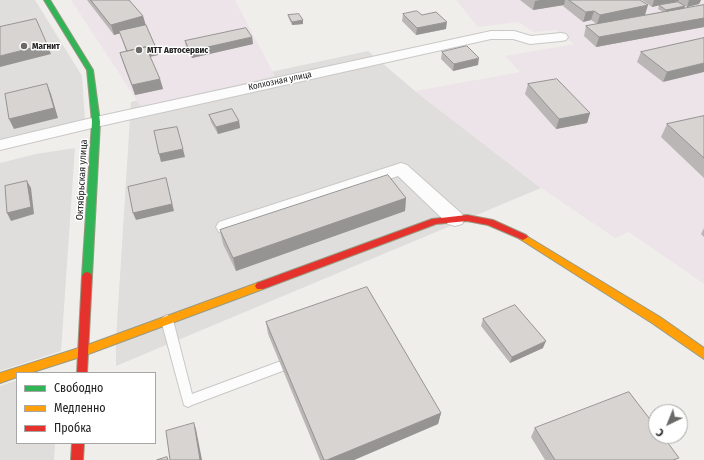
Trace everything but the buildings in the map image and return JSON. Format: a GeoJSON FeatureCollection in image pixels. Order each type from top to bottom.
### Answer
{"type":"FeatureCollection","features":[{"type":"Feature","properties":{"kind":"street","name":"Октябрьская улица"},"geometry":{"type":"LineString","coordinates":[[47,0],[90,70],[96,122],[82,372]]}},
{"type":"Feature","properties":{"kind":"street","name":"Колхозная улица"},"geometry":{"type":"LineString","coordinates":[[0,145],[96,122],[491,35],[514,35],[530,40],[560,37]]}},
{"type":"Feature","properties":{"kind":"street"},"geometry":{"type":"LineString","coordinates":[[226,227],[401,169],[455,219]]}},
{"type":"Feature","properties":{"kind":"street"},"geometry":{"type":"LineString","coordinates":[[18,372],[83,351],[436,221],[467,218],[490,222],[522,237],[656,320],[704,354]]}},
{"type":"Feature","properties":{"kind":"street"},"geometry":{"type":"LineString","coordinates":[[0,378],[16,373]]}},
{"type":"Feature","properties":{"kind":"street"},"geometry":{"type":"LineString","coordinates":[[77,460],[78,444]]}},
{"type":"Feature","properties":{"kind":"lane"},"geometry":{"type":"LineString","coordinates":[[167,320],[188,401],[281,366]]}},
{"type":"Feature","properties":{"kind":"shaded area"},"geometry":{"type":"Polygon","coordinates":[[[0,0],[35,0],[82,76],[85,122],[0,141],[0,0]]]}},
{"type":"Feature","properties":{"kind":"shaded area"},"geometry":{"type":"Polygon","coordinates":[[[71,0],[235,0],[275,76],[141,107],[71,0]]]}},
{"type":"Feature","properties":{"kind":"shaded area"},"geometry":{"type":"Polygon","coordinates":[[[456,0],[704,0],[704,284],[629,232],[615,238],[541,188],[415,91],[520,72],[505,56],[574,44],[556,30],[534,32],[518,22],[478,27],[456,0]]]}},
{"type":"Feature","properties":{"kind":"shaded area"},"geometry":{"type":"Polygon","coordinates":[[[36,14],[40,26],[0,35],[0,21],[36,14]]]}},
{"type":"Feature","properties":{"kind":"shaded area"},"geometry":{"type":"Polygon","coordinates":[[[368,51],[415,91],[541,188],[116,366],[116,339],[131,102],[368,51]]]}},
{"type":"Feature","properties":{"kind":"shaded area"},"geometry":{"type":"Polygon","coordinates":[[[75,148],[61,351],[0,371],[0,163],[36,154],[75,148]]]}},
{"type":"Feature","properties":{"kind":"shaded area"},"geometry":{"type":"Polygon","coordinates":[[[16,380],[16,444],[55,444],[54,460],[0,460],[0,386],[16,380]]]}},
{"type":"Feature","properties":{"kind":"traffic: fast"},"geometry":{"type":"LineString","coordinates":[[47,0],[90,70],[96,122],[87,276]]}},
{"type":"Feature","properties":{"kind":"traffic: slow"},"geometry":{"type":"LineString","coordinates":[[523,237],[656,320],[704,354]]}},
{"type":"Feature","properties":{"kind":"traffic: slow"},"geometry":{"type":"LineString","coordinates":[[18,372],[83,351],[260,286]]}},
{"type":"Feature","properties":{"kind":"traffic: slow"},"geometry":{"type":"LineString","coordinates":[[0,378],[16,373]]}},
{"type":"Feature","properties":{"kind":"traffic: jam"},"geometry":{"type":"LineString","coordinates":[[260,286],[435,221],[467,218],[490,222],[523,237]]}},
{"type":"Feature","properties":{"kind":"traffic: jam"},"geometry":{"type":"LineString","coordinates":[[82,372],[87,276]]}},
{"type":"Feature","properties":{"kind":"traffic: jam"},"geometry":{"type":"LineString","coordinates":[[77,460],[78,444]]}},
{"type":"Feature","properties":{"kind":"place","name":"Магнит"},"geometry":{"type":"Point","coordinates":[24,46]}},
{"type":"Feature","properties":{"kind":"place","name":"МТТ Автосервис"},"geometry":{"type":"Point","coordinates":[139,50]}}]}
